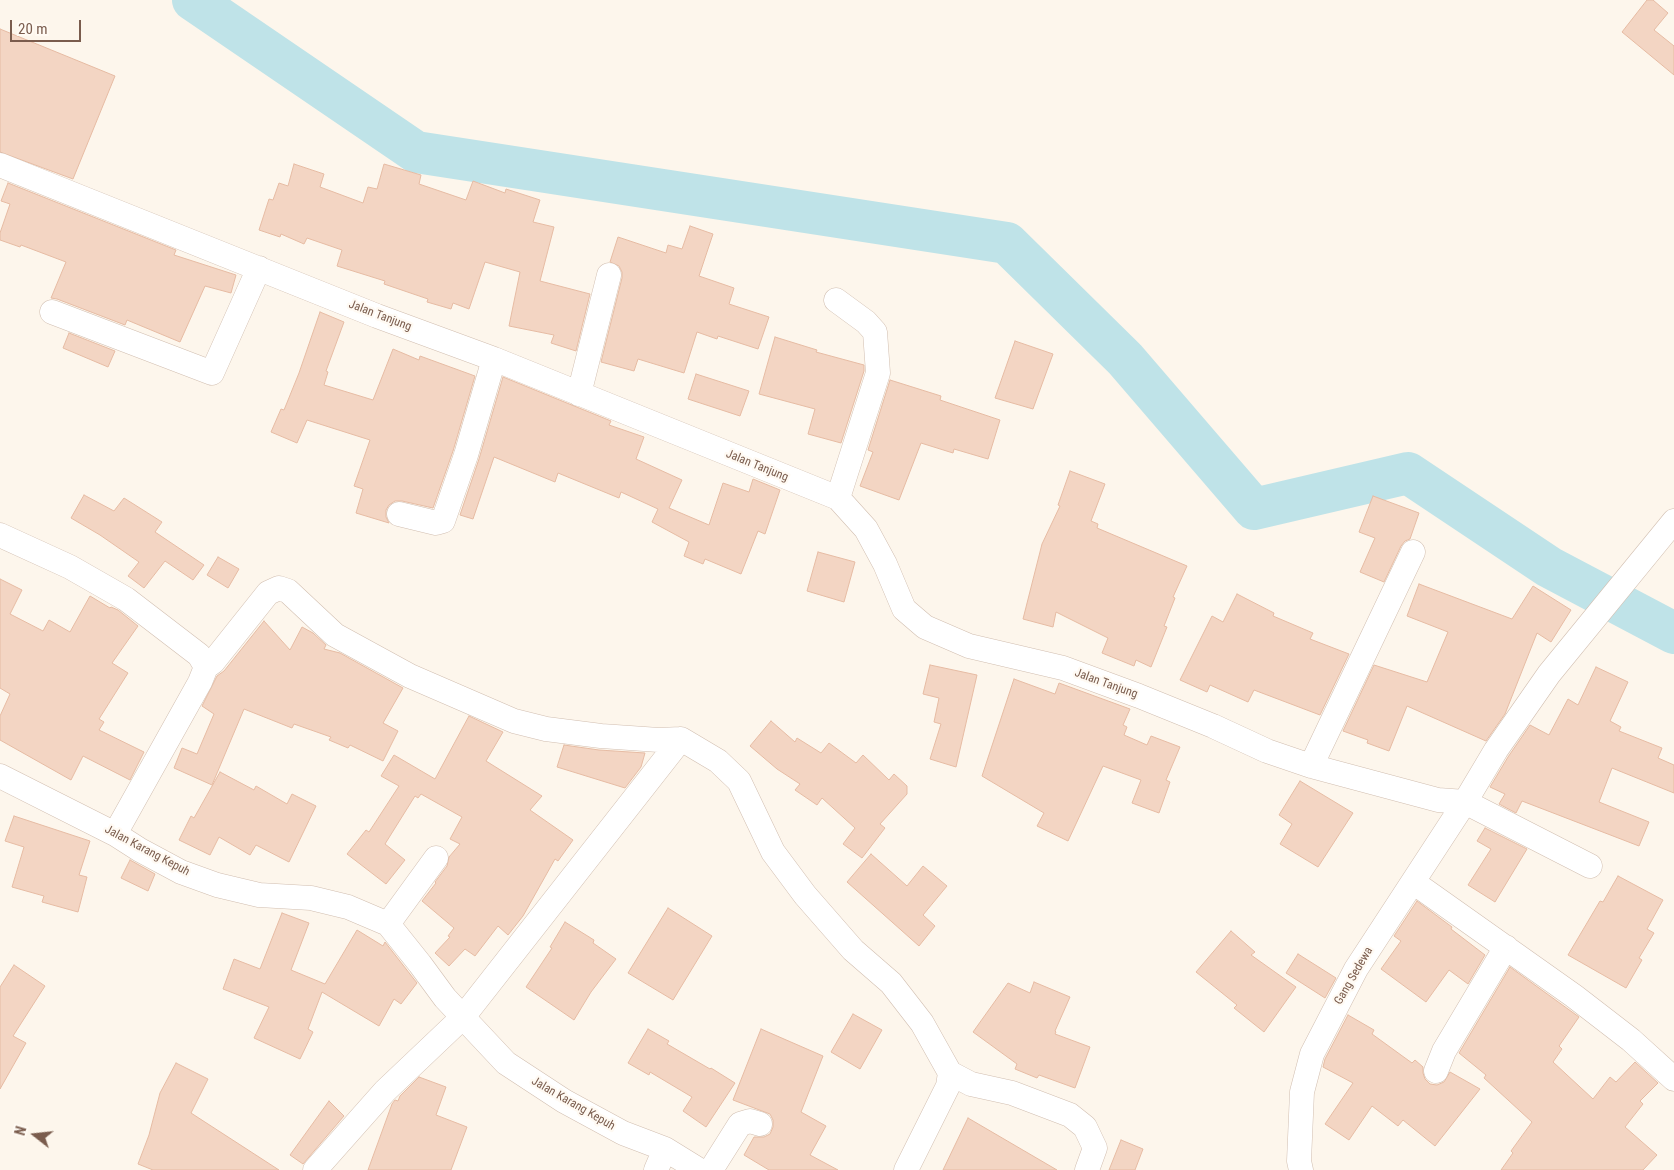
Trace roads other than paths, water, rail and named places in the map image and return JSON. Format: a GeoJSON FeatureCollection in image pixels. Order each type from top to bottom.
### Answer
{"type":"FeatureCollection","features":[{"type":"Feature","properties":{"kind":"street","name":"Jalan Tanjung"},"geometry":{"type":"LineString","coordinates":[[0,165],[838,498],[866,529],[904,609],[925,627],[969,646],[1080,674],[1213,726],[1267,751],[1311,766],[1438,800],[1465,802]]}},
{"type":"Feature","properties":{"kind":"street"},"geometry":{"type":"LineString","coordinates":[[52,312],[212,373],[259,268]]}},
{"type":"Feature","properties":{"kind":"street"},"geometry":{"type":"LineString","coordinates":[[579,394],[609,275]]}},
{"type":"Feature","properties":{"kind":"street"},"geometry":{"type":"LineString","coordinates":[[836,300],[866,322],[875,332],[878,373],[838,498]]}},
{"type":"Feature","properties":{"kind":"street"},"geometry":{"type":"LineString","coordinates":[[399,514],[436,523],[442,521],[466,455],[494,360]]}},
{"type":"Feature","properties":{"kind":"street","name":"Gang Sedewa"},"geometry":{"type":"LineString","coordinates":[[1300,1170],[1302,1092],[1312,1054],[1356,969],[1465,802],[1496,750],[1549,674],[1674,521]]}},
{"type":"Feature","properties":{"kind":"street"},"geometry":{"type":"LineString","coordinates":[[0,536],[70,567],[126,599],[199,655],[206,667]]}},
{"type":"Feature","properties":{"kind":"street"},"geometry":{"type":"LineString","coordinates":[[1311,766],[1413,552]]}},
{"type":"Feature","properties":{"kind":"street"},"geometry":{"type":"LineString","coordinates":[[115,834],[200,682],[206,667],[213,662],[268,593],[279,588],[288,591],[335,635],[410,676],[514,720],[546,729],[602,736],[659,740],[682,739],[718,761],[739,781],[773,852],[805,895],[854,950],[891,983],[922,1023],[950,1074],[971,1084],[1012,1093],[1070,1115],[1084,1126],[1095,1148],[1087,1170]]}},
{"type":"Feature","properties":{"kind":"street"},"geometry":{"type":"LineString","coordinates":[[315,1170],[385,1091],[463,1017],[682,739]]}},
{"type":"Feature","properties":{"kind":"street","name":"Jalan Karang Kepuh"},"geometry":{"type":"LineString","coordinates":[[0,776],[115,834],[181,872],[217,885],[259,895],[311,898],[348,907],[388,924],[445,998],[506,1064],[564,1101],[622,1133],[660,1160],[699,1170]]}},
{"type":"Feature","properties":{"kind":"street"},"geometry":{"type":"LineString","coordinates":[[1465,802],[1590,866]]}},
{"type":"Feature","properties":{"kind":"street"},"geometry":{"type":"LineString","coordinates":[[388,924],[436,858]]}},
{"type":"Feature","properties":{"kind":"street"},"geometry":{"type":"LineString","coordinates":[[1413,882],[1506,947],[1631,1040],[1674,1079]]}},
{"type":"Feature","properties":{"kind":"street"},"geometry":{"type":"LineString","coordinates":[[1436,1071],[1444,1051],[1506,947]]}},
{"type":"Feature","properties":{"kind":"street"},"geometry":{"type":"LineString","coordinates":[[906,1170],[948,1086],[950,1074]]}},
{"type":"Feature","properties":{"kind":"street"},"geometry":{"type":"LineString","coordinates":[[712,1170],[740,1124],[750,1121],[760,1124]]}},
{"type":"Feature","properties":{"kind":"waterway"},"geometry":{"type":"LineString","coordinates":[[193,0],[416,152],[1007,243],[1125,359],[1254,509],[1408,473],[1549,567],[1674,633]]}}]}
